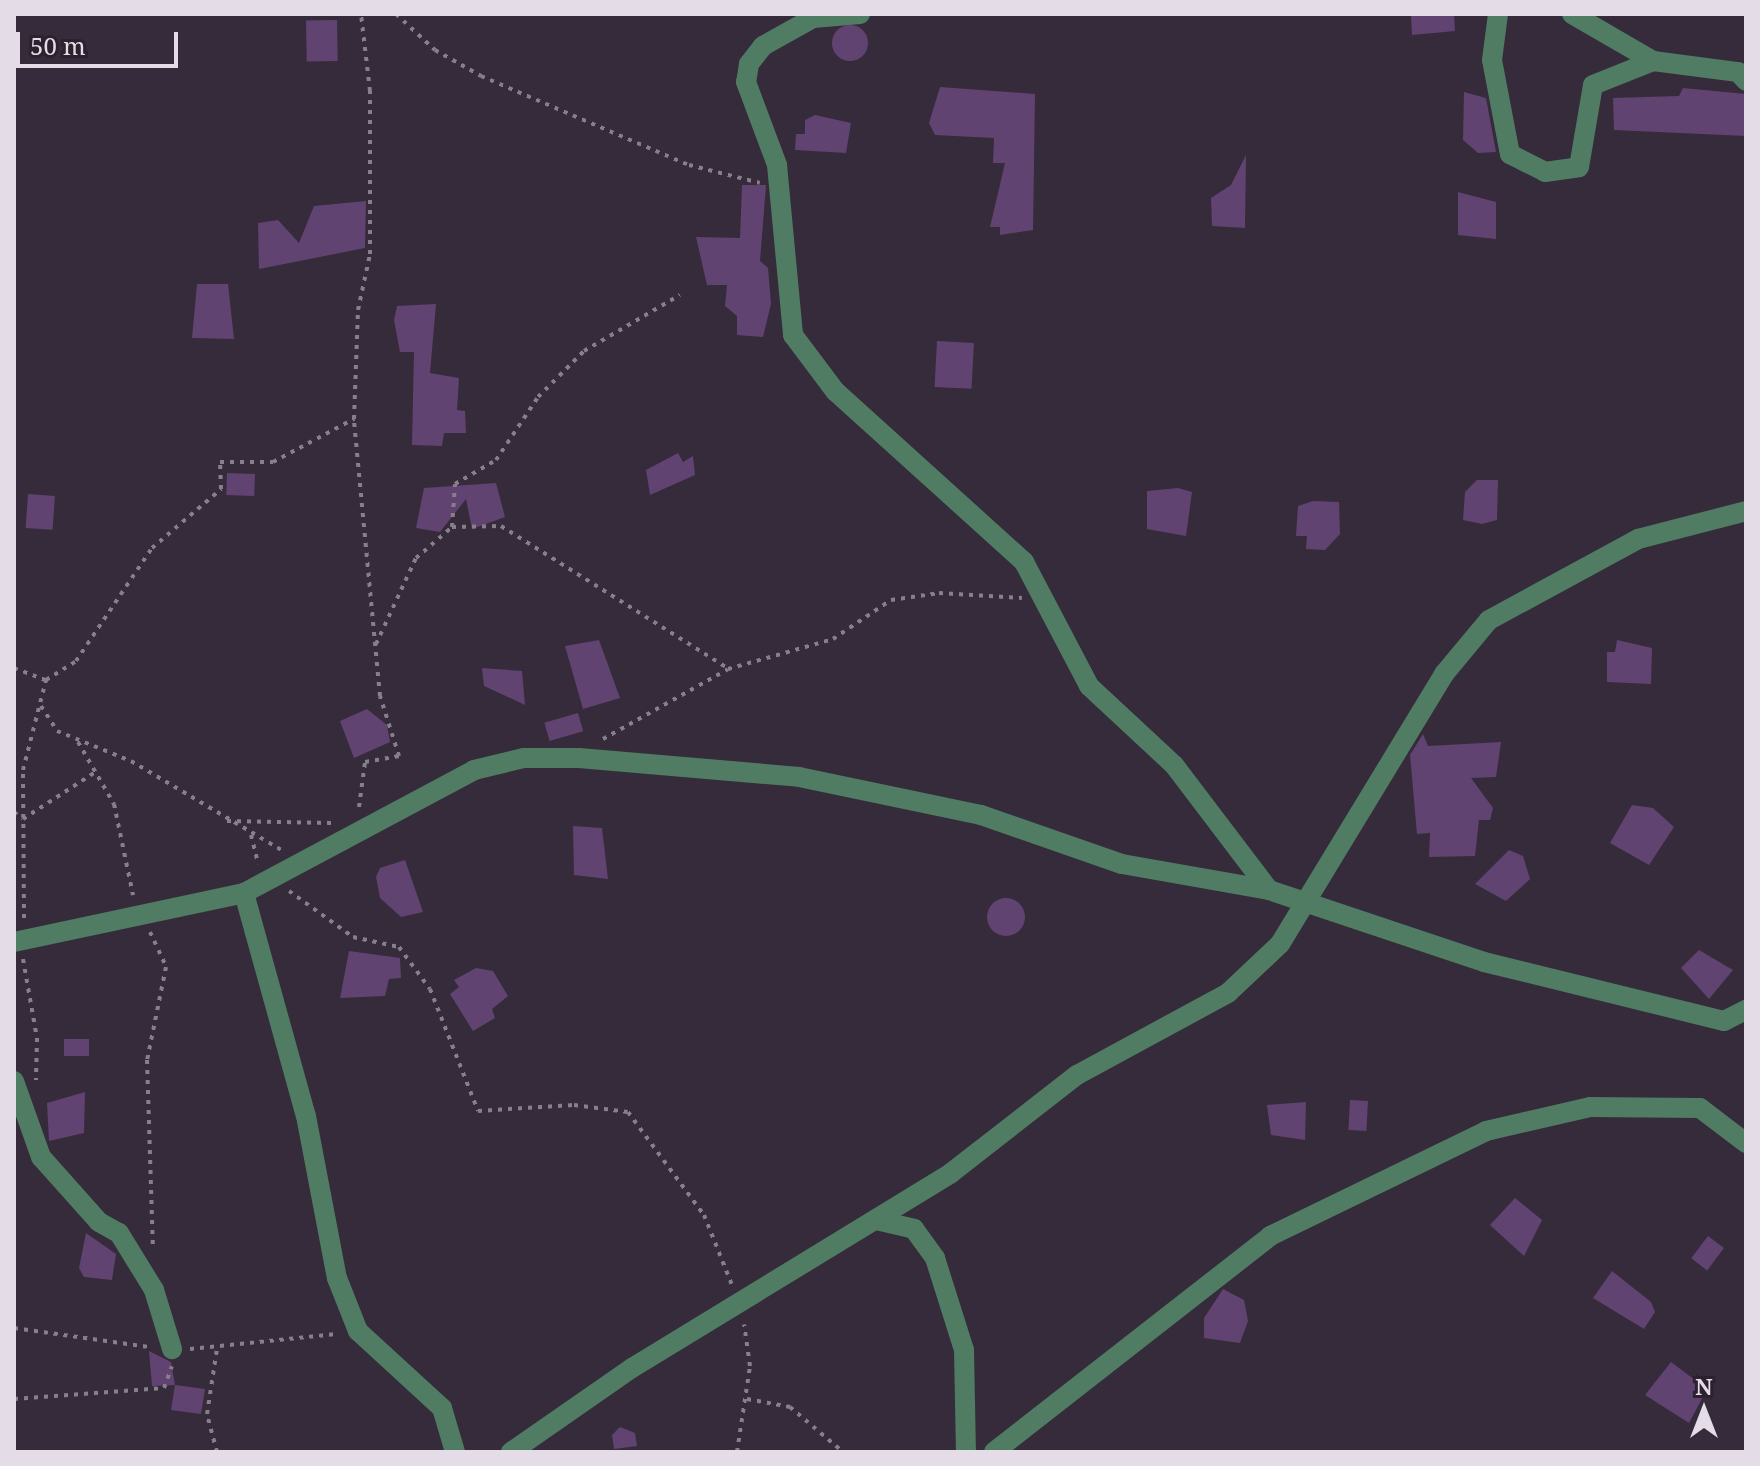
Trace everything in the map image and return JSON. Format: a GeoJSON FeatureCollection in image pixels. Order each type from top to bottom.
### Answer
{"type":"FeatureCollection","features":[{"type":"Feature","properties":{"kind":"street"},"geometry":{"type":"LineString","coordinates":[[860,14],[813,18],[763,46],[749,64],[746,82],[777,165],[793,335],[805,358],[1024,562],[1050,601],[1089,686],[1174,765],[1269,890]]}},
{"type":"Feature","properties":{"kind":"street"},"geometry":{"type":"LineString","coordinates":[[1498,14],[1492,60],[1510,154],[1545,172],[1579,167],[1593,85],[1653,61]]}},
{"type":"Feature","properties":{"kind":"street"},"geometry":{"type":"LineString","coordinates":[[1572,14],[1653,61],[1738,72],[1746,81]]}},
{"type":"Feature","properties":{"kind":"street"},"geometry":{"type":"LineString","coordinates":[[511,1452],[738,1303],[876,1220],[1077,1075],[1228,993],[1280,944],[1444,674],[1489,620],[1638,539],[1746,511]]}},
{"type":"Feature","properties":{"kind":"street"},"geometry":{"type":"LineString","coordinates":[[19,941],[143,919],[244,893],[273,881],[357,827],[498,761],[579,758],[799,777],[981,815],[1122,864],[1269,890],[1484,962],[1724,1021],[1746,1010]]}},
{"type":"Feature","properties":{"kind":"street"},"geometry":{"type":"LineString","coordinates":[[244,893],[306,1116],[337,1278],[358,1331],[442,1408],[455,1452]]}},
{"type":"Feature","properties":{"kind":"street"},"geometry":{"type":"LineString","coordinates":[[14,1081],[48,1166],[99,1222],[119,1233],[154,1290],[172,1349]]}},
{"type":"Feature","properties":{"kind":"street"},"geometry":{"type":"LineString","coordinates":[[994,1452],[1270,1236],[1486,1131],[1590,1107],[1700,1108],[1746,1143]]}},
{"type":"Feature","properties":{"kind":"street"},"geometry":{"type":"LineString","coordinates":[[876,1220],[914,1229],[935,1258],[964,1350],[966,1452]]}},
{"type":"Feature","properties":{"kind":"path"},"geometry":{"type":"LineString","coordinates":[[227,821],[357,827],[365,762],[399,756],[380,696],[354,419],[358,310],[370,254],[370,91],[361,14]]}},
{"type":"Feature","properties":{"kind":"path"},"geometry":{"type":"LineString","coordinates":[[396,14],[435,50],[481,76],[689,165],[777,184]]}},
{"type":"Feature","properties":{"kind":"path"},"geometry":{"type":"LineString","coordinates":[[452,527],[455,484],[496,460],[558,375],[584,351],[680,295]]}},
{"type":"Feature","properties":{"kind":"path"},"geometry":{"type":"LineString","coordinates":[[14,668],[46,680],[59,677],[92,645],[152,548],[221,489],[220,462],[273,462],[354,419]]}},
{"type":"Feature","properties":{"kind":"path"},"geometry":{"type":"LineString","coordinates":[[375,646],[416,558],[452,527],[501,526],[728,669]]}},
{"type":"Feature","properties":{"kind":"path"},"geometry":{"type":"LineString","coordinates":[[579,758],[728,669],[833,639],[910,594],[1050,601]]}},
{"type":"Feature","properties":{"kind":"path"},"geometry":{"type":"LineString","coordinates":[[31,1123],[37,1038],[22,971],[19,941],[23,770],[46,680]]}},
{"type":"Feature","properties":{"kind":"path"},"geometry":{"type":"LineString","coordinates":[[40,705],[57,731],[131,761],[227,821],[304,861]]}},
{"type":"Feature","properties":{"kind":"path"},"geometry":{"type":"LineString","coordinates":[[78,742],[97,771],[120,820],[125,873],[166,967],[146,1093],[154,1290]]}},
{"type":"Feature","properties":{"kind":"path"},"geometry":{"type":"LineString","coordinates":[[14,770],[23,770]]}},
{"type":"Feature","properties":{"kind":"path"},"geometry":{"type":"LineString","coordinates":[[23,819],[97,771]]}},
{"type":"Feature","properties":{"kind":"path"},"geometry":{"type":"LineString","coordinates":[[14,812],[23,819]]}},
{"type":"Feature","properties":{"kind":"path"},"geometry":{"type":"LineString","coordinates":[[273,881],[353,937],[399,947],[430,989],[478,1111],[574,1105],[628,1112],[704,1215],[738,1303],[747,1399],[737,1452]]}},
{"type":"Feature","properties":{"kind":"path"},"geometry":{"type":"LineString","coordinates":[[14,1399],[164,1388],[172,1349]]}},
{"type":"Feature","properties":{"kind":"path"},"geometry":{"type":"LineString","coordinates":[[217,1349],[207,1414],[217,1452]]}},
{"type":"Feature","properties":{"kind":"path"},"geometry":{"type":"LineString","coordinates":[[747,1399],[790,1407],[843,1452]]}},
{"type":"Feature","properties":{"kind":"building"},"geometry":{"type":"Polygon","coordinates":[[[1454,14],[1455,31],[1412,35],[1411,16],[1454,14]]]}},
{"type":"Feature","properties":{"kind":"building"},"geometry":{"type":"Polygon","coordinates":[[[337,20],[338,61],[307,62],[306,21],[337,20]]]}},
{"type":"Feature","properties":{"kind":"building"},"geometry":{"type":"Polygon","coordinates":[[[850,25],[863,30],[868,43],[863,56],[850,61],[837,56],[832,43],[837,30],[850,25]]]}},
{"type":"Feature","properties":{"kind":"building"},"geometry":{"type":"Polygon","coordinates":[[[940,87],[1035,94],[1033,230],[1000,235],[1000,227],[990,227],[1005,163],[993,163],[994,138],[935,135],[929,123],[940,87]]]}},
{"type":"Feature","properties":{"kind":"building"},"geometry":{"type":"Polygon","coordinates":[[[1683,88],[1746,94],[1746,136],[1614,130],[1613,98],[1679,96],[1683,88]]]}},
{"type":"Feature","properties":{"kind":"building"},"geometry":{"type":"Polygon","coordinates":[[[1464,92],[1486,98],[1496,152],[1478,153],[1463,140],[1464,92]]]}},
{"type":"Feature","properties":{"kind":"building"},"geometry":{"type":"Polygon","coordinates":[[[815,115],[851,123],[846,153],[795,150],[796,134],[805,134],[805,120],[815,115]]]}},
{"type":"Feature","properties":{"kind":"building"},"geometry":{"type":"Polygon","coordinates":[[[1246,155],[1245,228],[1212,226],[1211,198],[1231,185],[1246,155]]]}},
{"type":"Feature","properties":{"kind":"building"},"geometry":{"type":"Polygon","coordinates":[[[742,185],[766,185],[760,261],[768,268],[771,304],[763,337],[737,335],[737,316],[725,306],[727,285],[707,285],[696,237],[740,238],[742,185]]]}},
{"type":"Feature","properties":{"kind":"building"},"geometry":{"type":"Polygon","coordinates":[[[1458,192],[1496,202],[1496,239],[1458,235],[1458,192]]]}},
{"type":"Feature","properties":{"kind":"building"},"geometry":{"type":"Polygon","coordinates":[[[366,201],[365,248],[259,269],[258,223],[278,220],[299,243],[314,206],[366,201]]]}},
{"type":"Feature","properties":{"kind":"building"},"geometry":{"type":"Polygon","coordinates":[[[197,284],[228,284],[234,339],[192,338],[197,284]]]}},
{"type":"Feature","properties":{"kind":"building"},"geometry":{"type":"Polygon","coordinates":[[[436,304],[430,373],[459,378],[457,410],[465,411],[466,433],[444,433],[442,446],[412,445],[414,352],[400,352],[394,320],[397,306],[436,304]]]}},
{"type":"Feature","properties":{"kind":"building"},"geometry":{"type":"Polygon","coordinates":[[[937,341],[974,343],[972,389],[935,387],[937,341]]]}},
{"type":"Feature","properties":{"kind":"building"},"geometry":{"type":"Polygon","coordinates":[[[678,453],[683,462],[693,456],[695,475],[650,495],[646,470],[678,453]]]}},
{"type":"Feature","properties":{"kind":"building"},"geometry":{"type":"Polygon","coordinates":[[[227,473],[255,474],[254,496],[226,495],[227,473]]]}},
{"type":"Feature","properties":{"kind":"building"},"geometry":{"type":"Polygon","coordinates":[[[1477,480],[1498,480],[1497,520],[1482,524],[1463,520],[1465,492],[1477,480]]]}},
{"type":"Feature","properties":{"kind":"building"},"geometry":{"type":"Polygon","coordinates":[[[496,483],[505,517],[472,529],[466,499],[440,532],[416,528],[424,488],[496,483]]]}},
{"type":"Feature","properties":{"kind":"building"},"geometry":{"type":"Polygon","coordinates":[[[1178,488],[1192,492],[1186,536],[1147,529],[1147,491],[1178,488]]]}},
{"type":"Feature","properties":{"kind":"building"},"geometry":{"type":"Polygon","coordinates":[[[28,494],[55,496],[53,530],[26,528],[28,494]]]}},
{"type":"Feature","properties":{"kind":"building"},"geometry":{"type":"Polygon","coordinates":[[[1313,501],[1339,502],[1340,534],[1325,550],[1306,549],[1307,536],[1296,536],[1298,506],[1313,501]]]}},
{"type":"Feature","properties":{"kind":"building"},"geometry":{"type":"Polygon","coordinates":[[[599,640],[620,698],[583,709],[565,646],[599,640]]]}},
{"type":"Feature","properties":{"kind":"building"},"geometry":{"type":"Polygon","coordinates":[[[1617,640],[1652,648],[1651,684],[1607,682],[1607,652],[1615,652],[1617,640]]]}},
{"type":"Feature","properties":{"kind":"building"},"geometry":{"type":"Polygon","coordinates":[[[482,668],[522,671],[525,705],[484,686],[482,668]]]}},
{"type":"Feature","properties":{"kind":"building"},"geometry":{"type":"Polygon","coordinates":[[[367,709],[387,725],[390,742],[354,758],[340,721],[367,709]]]}},
{"type":"Feature","properties":{"kind":"building"},"geometry":{"type":"Polygon","coordinates":[[[578,713],[583,731],[550,741],[544,723],[578,713]]]}},
{"type":"Feature","properties":{"kind":"building"},"geometry":{"type":"Polygon","coordinates":[[[1423,734],[1428,746],[1501,742],[1496,777],[1471,778],[1493,808],[1490,820],[1479,820],[1475,856],[1429,857],[1430,833],[1417,834],[1410,755],[1423,734]]]}},
{"type":"Feature","properties":{"kind":"building"},"geometry":{"type":"Polygon","coordinates":[[[1632,805],[1653,808],[1674,827],[1649,865],[1610,843],[1632,805]]]}},
{"type":"Feature","properties":{"kind":"building"},"geometry":{"type":"Polygon","coordinates":[[[573,826],[602,828],[608,879],[574,875],[573,826]]]}},
{"type":"Feature","properties":{"kind":"building"},"geometry":{"type":"Polygon","coordinates":[[[1509,850],[1523,856],[1530,879],[1506,901],[1475,884],[1509,850]]]}},
{"type":"Feature","properties":{"kind":"building"},"geometry":{"type":"Polygon","coordinates":[[[405,860],[423,912],[401,917],[380,898],[376,877],[380,868],[405,860]]]}},
{"type":"Feature","properties":{"kind":"building"},"geometry":{"type":"Polygon","coordinates":[[[1006,898],[1020,903],[1025,917],[1020,931],[1006,936],[992,931],[987,917],[992,903],[1006,898]]]}},
{"type":"Feature","properties":{"kind":"building"},"geometry":{"type":"Polygon","coordinates":[[[1699,950],[1733,970],[1709,999],[1681,968],[1699,950]]]}},
{"type":"Feature","properties":{"kind":"building"},"geometry":{"type":"Polygon","coordinates":[[[349,951],[400,958],[401,978],[389,979],[385,996],[340,998],[349,951]]]}},
{"type":"Feature","properties":{"kind":"building"},"geometry":{"type":"Polygon","coordinates":[[[476,968],[493,971],[508,996],[492,1009],[495,1018],[473,1031],[450,994],[459,987],[454,980],[476,968]]]}},
{"type":"Feature","properties":{"kind":"building"},"geometry":{"type":"Polygon","coordinates":[[[64,1039],[89,1039],[89,1056],[64,1056],[64,1039]]]}},
{"type":"Feature","properties":{"kind":"building"},"geometry":{"type":"Polygon","coordinates":[[[85,1092],[84,1133],[49,1141],[47,1103],[85,1092]]]}},
{"type":"Feature","properties":{"kind":"building"},"geometry":{"type":"Polygon","coordinates":[[[1350,1100],[1368,1101],[1366,1131],[1348,1130],[1350,1100]]]}},
{"type":"Feature","properties":{"kind":"building"},"geometry":{"type":"Polygon","coordinates":[[[1306,1102],[1305,1140],[1271,1135],[1267,1105],[1306,1102]]]}},
{"type":"Feature","properties":{"kind":"building"},"geometry":{"type":"Polygon","coordinates":[[[1515,1198],[1542,1220],[1524,1256],[1490,1225],[1515,1198]]]}},
{"type":"Feature","properties":{"kind":"building"},"geometry":{"type":"Polygon","coordinates":[[[86,1233],[116,1254],[112,1280],[84,1277],[79,1268],[86,1233]]]}},
{"type":"Feature","properties":{"kind":"building"},"geometry":{"type":"Polygon","coordinates":[[[1708,1236],[1724,1248],[1707,1270],[1691,1258],[1708,1236]]]}},
{"type":"Feature","properties":{"kind":"building"},"geometry":{"type":"Polygon","coordinates":[[[1612,1271],[1651,1302],[1655,1312],[1644,1329],[1593,1298],[1612,1271]]]}},
{"type":"Feature","properties":{"kind":"building"},"geometry":{"type":"Polygon","coordinates":[[[1223,1289],[1244,1300],[1248,1321],[1240,1343],[1204,1338],[1204,1318],[1223,1289]]]}},
{"type":"Feature","properties":{"kind":"building"},"geometry":{"type":"Polygon","coordinates":[[[149,1351],[171,1362],[175,1385],[152,1386],[149,1351]]]}},
{"type":"Feature","properties":{"kind":"building"},"geometry":{"type":"Polygon","coordinates":[[[1671,1362],[1707,1389],[1689,1423],[1645,1395],[1671,1362]]]}},
{"type":"Feature","properties":{"kind":"building"},"geometry":{"type":"Polygon","coordinates":[[[175,1385],[205,1389],[201,1414],[171,1410],[175,1385]]]}},
{"type":"Feature","properties":{"kind":"building"},"geometry":{"type":"Polygon","coordinates":[[[620,1427],[635,1433],[637,1446],[614,1449],[612,1435],[620,1427]]]}}]}
